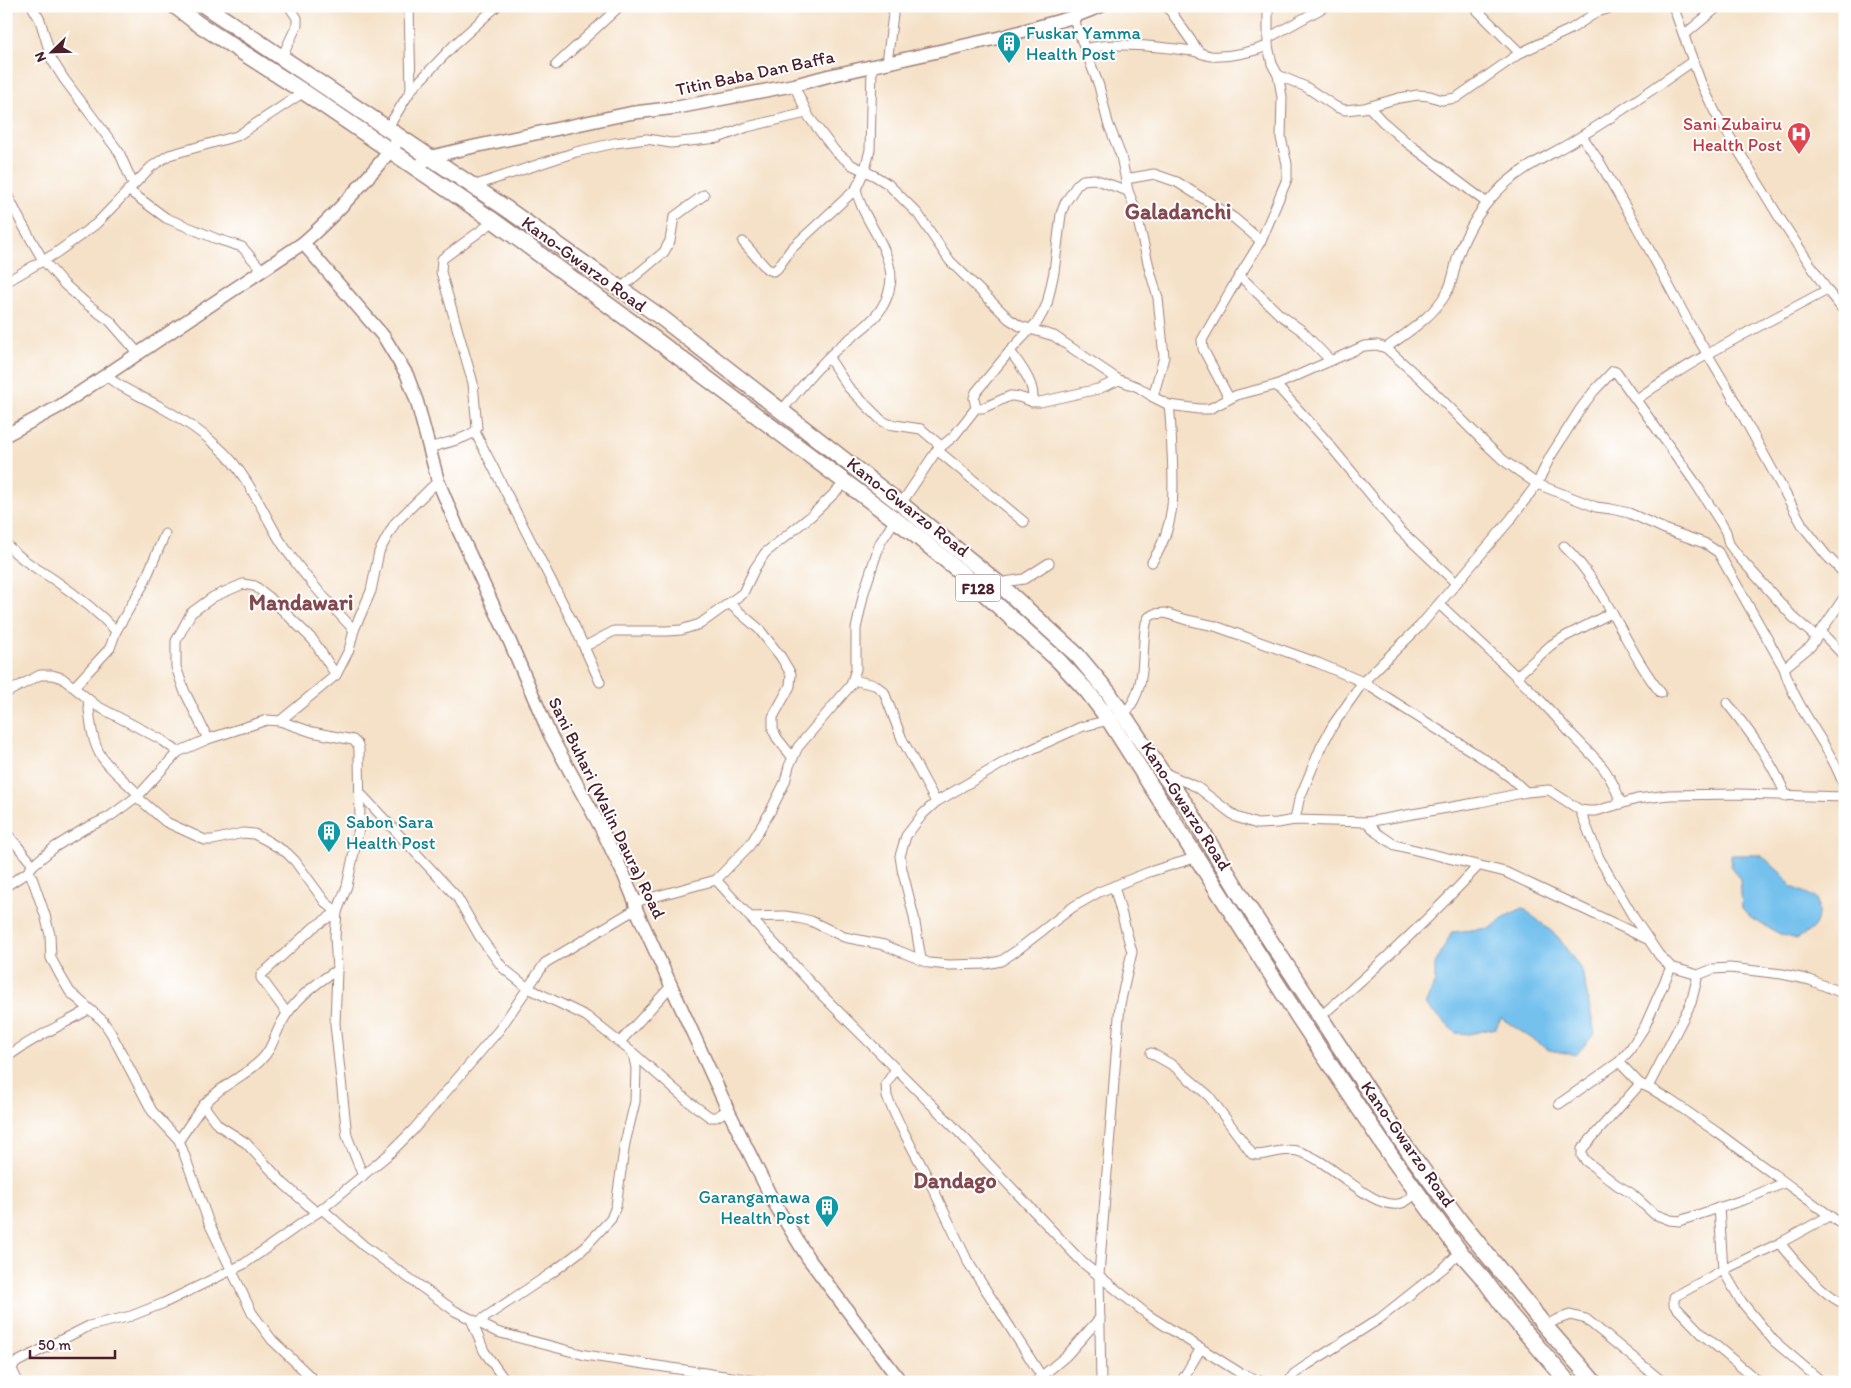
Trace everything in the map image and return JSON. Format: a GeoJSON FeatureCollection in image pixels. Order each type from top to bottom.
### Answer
{"type":"FeatureCollection","features":[{"type":"Feature","properties":{"kind":"main road","name":"Kano-Gwarzo Road"},"geometry":{"type":"LineString","coordinates":[[175,6],[197,23],[304,92],[494,221],[683,361],[846,482],[963,574],[1059,662],[1088,692],[1109,720],[1164,804],[1179,832],[1198,857],[1362,1114],[1417,1192],[1460,1252],[1568,1382]]}},
{"type":"Feature","properties":{"kind":"main road","name":"Kano-Gwarzo Road"},"geometry":{"type":"LineString","coordinates":[[205,6],[473,186],[621,288],[695,343],[901,504],[998,583],[1077,655],[1108,692],[1160,771],[1178,794],[1217,854],[1247,906],[1400,1139],[1460,1221],[1545,1326],[1594,1382]]}},
{"type":"Feature","properties":{"kind":"main road"},"geometry":{"type":"LineString","coordinates":[[683,361],[695,343]]}},
{"type":"Feature","properties":{"kind":"main road"},"geometry":{"type":"LineString","coordinates":[[1164,804],[1178,794]]}},
{"type":"Feature","properties":{"kind":"street"},"geometry":{"type":"LineString","coordinates":[[32,6],[40,20],[52,60],[119,152],[130,187],[166,218],[242,247],[262,270]]}},
{"type":"Feature","properties":{"kind":"street"},"geometry":{"type":"LineString","coordinates":[[282,57],[297,25],[297,18],[289,6]]}},
{"type":"Feature","properties":{"kind":"street"},"geometry":{"type":"LineString","coordinates":[[410,6],[411,90]]}},
{"type":"Feature","properties":{"kind":"street"},"geometry":{"type":"LineString","coordinates":[[387,129],[411,90],[454,45],[497,6]]}},
{"type":"Feature","properties":{"kind":"street"},"geometry":{"type":"LineString","coordinates":[[556,65],[620,6]]}},
{"type":"Feature","properties":{"kind":"street"},"geometry":{"type":"LineString","coordinates":[[887,63],[894,6]]}},
{"type":"Feature","properties":{"kind":"street"},"geometry":{"type":"LineString","coordinates":[[1167,6],[1199,52]]}},
{"type":"Feature","properties":{"kind":"street"},"geometry":{"type":"LineString","coordinates":[[1228,398],[1202,344],[1205,335],[1262,241],[1287,179],[1288,172],[1281,138],[1282,97],[1278,75],[1272,64],[1268,42],[1268,6]]}},
{"type":"Feature","properties":{"kind":"street"},"geometry":{"type":"LineString","coordinates":[[1086,49],[1097,46],[1170,48],[1213,56],[1253,51],[1326,6]]}},
{"type":"Feature","properties":{"kind":"street"},"geometry":{"type":"LineString","coordinates":[[1473,6],[1520,53]]}},
{"type":"Feature","properties":{"kind":"street"},"geometry":{"type":"LineString","coordinates":[[1278,75],[1306,87],[1340,109],[1345,110],[1369,107],[1399,98],[1418,95],[1442,100],[1456,98],[1520,53],[1571,29],[1597,12],[1617,6]]}},
{"type":"Feature","properties":{"kind":"street"},"geometry":{"type":"LineString","coordinates":[[1673,6],[1701,83],[1724,128],[1827,290],[1845,312]]}},
{"type":"Feature","properties":{"kind":"street"},"geometry":{"type":"LineString","coordinates":[[1684,35],[1719,6]]}},
{"type":"Feature","properties":{"kind":"street","name":"Titin Baba Dan Baffa"},"geometry":{"type":"LineString","coordinates":[[416,168],[430,157],[631,113],[680,107],[794,85],[998,38],[1073,17],[1094,8]]}},
{"type":"Feature","properties":{"kind":"street"},"geometry":{"type":"LineString","coordinates":[[1073,17],[1086,49],[1102,96],[1108,123],[1121,156],[1128,191],[1135,208],[1158,298],[1164,357],[1153,397]]}},
{"type":"Feature","properties":{"kind":"street"},"geometry":{"type":"LineString","coordinates":[[1386,348],[1418,324],[1442,300],[1448,291],[1464,241],[1471,226],[1487,203],[1505,184],[1519,171],[1582,136],[1693,61]]}},
{"type":"Feature","properties":{"kind":"street"},"geometry":{"type":"LineString","coordinates":[[743,242],[767,269],[773,271],[777,269],[792,248],[856,189],[868,162],[870,150],[872,66]]}},
{"type":"Feature","properties":{"kind":"street"},"geometry":{"type":"LineString","coordinates":[[794,85],[806,113],[835,151],[852,166],[888,184],[918,214],[936,244],[962,274],[1009,319],[1020,326],[1054,336],[1119,380],[1138,386],[1153,397],[1169,405],[1199,410],[1209,409],[1228,398],[1248,391],[1276,386],[1364,346],[1377,345],[1386,348],[1423,381],[1503,460],[1537,484],[1596,507],[1611,508],[1629,513],[1667,530],[1704,543],[1718,552],[1784,668],[1788,682],[1829,751],[1845,788]]}},
{"type":"Feature","properties":{"kind":"street"},"geometry":{"type":"LineString","coordinates":[[6,282],[56,253],[96,224],[150,167],[168,155],[237,136],[304,92]]}},
{"type":"Feature","properties":{"kind":"street"},"geometry":{"type":"LineString","coordinates":[[1369,107],[1405,141],[1487,203]]}},
{"type":"Feature","properties":{"kind":"street"},"geometry":{"type":"LineString","coordinates":[[473,186],[576,152],[615,143],[648,139],[671,143],[718,138],[747,127],[806,113]]}},
{"type":"Feature","properties":{"kind":"street"},"geometry":{"type":"LineString","coordinates":[[1582,136],[1599,161],[1637,227],[1803,526],[1826,555],[1844,572]]}},
{"type":"Feature","properties":{"kind":"street"},"geometry":{"type":"LineString","coordinates":[[6,435],[60,406],[303,243],[323,226],[401,137]]}},
{"type":"Feature","properties":{"kind":"street"},"geometry":{"type":"LineString","coordinates":[[1126,179],[1154,174],[1177,182],[1234,218],[1262,241]]}},
{"type":"Feature","properties":{"kind":"street"},"geometry":{"type":"LineString","coordinates":[[901,504],[940,448],[954,436],[976,408],[974,398],[976,392],[1029,329],[1038,321],[1047,304],[1054,272],[1061,214],[1077,185],[1083,180],[1094,179],[1128,191]]}},
{"type":"Feature","properties":{"kind":"street"},"geometry":{"type":"LineString","coordinates":[[782,410],[829,358],[876,315],[888,294],[892,278],[885,248],[862,205],[856,189]]}},
{"type":"Feature","properties":{"kind":"street"},"geometry":{"type":"LineString","coordinates":[[6,192],[43,260],[76,294],[110,321],[139,354]]}},
{"type":"Feature","properties":{"kind":"street"},"geometry":{"type":"LineString","coordinates":[[621,288],[664,252],[670,241],[674,218],[704,195]]}},
{"type":"Feature","properties":{"kind":"street"},"geometry":{"type":"LineString","coordinates":[[494,221],[442,259],[442,272],[474,383],[477,428],[475,432],[600,682]]}},
{"type":"Feature","properties":{"kind":"street","name":"Sani Buhari (Walin Daura) Road"},"geometry":{"type":"LineString","coordinates":[[303,243],[384,337],[408,375],[438,480],[458,529],[550,735],[600,826],[728,1110],[773,1201],[808,1258],[901,1382]]}},
{"type":"Feature","properties":{"kind":"street"},"geometry":{"type":"LineString","coordinates":[[1240,276],[1279,314],[1301,330],[1330,360]]}},
{"type":"Feature","properties":{"kind":"street"},"geometry":{"type":"LineString","coordinates":[[1637,399],[1682,368],[1827,290]]}},
{"type":"Feature","properties":{"kind":"street"},"geometry":{"type":"LineString","coordinates":[[1010,351],[1031,387],[1033,394],[1032,402]]}},
{"type":"Feature","properties":{"kind":"street"},"geometry":{"type":"LineString","coordinates":[[829,358],[848,387],[881,420],[888,424],[922,429],[940,448],[1024,522]]}},
{"type":"Feature","properties":{"kind":"street"},"geometry":{"type":"LineString","coordinates":[[1295,820],[1299,800],[1321,747],[1363,682],[1400,646],[1510,520],[1537,484],[1550,457],[1577,415],[1610,373],[1616,372],[1637,399],[1721,523],[1729,544],[1793,618],[1818,634],[1845,657]]}},
{"type":"Feature","properties":{"kind":"street"},"geometry":{"type":"LineString","coordinates":[[106,376],[122,388],[159,406],[218,447],[247,483],[296,563],[354,630]]}},
{"type":"Feature","properties":{"kind":"street"},"geometry":{"type":"LineString","coordinates":[[976,408],[983,408],[1015,395],[1032,402],[1040,402],[1090,391],[1119,380]]}},
{"type":"Feature","properties":{"kind":"street"},"geometry":{"type":"LineString","coordinates":[[1276,386],[1323,437],[1400,530],[1456,583]]}},
{"type":"Feature","properties":{"kind":"street"},"geometry":{"type":"LineString","coordinates":[[1152,562],[1163,544],[1169,526],[1174,495],[1169,405]]}},
{"type":"Feature","properties":{"kind":"street"},"geometry":{"type":"LineString","coordinates":[[429,448],[475,432]]}},
{"type":"Feature","properties":{"kind":"street"},"geometry":{"type":"LineString","coordinates":[[280,721],[336,674],[349,650],[354,630],[373,585],[379,552],[396,523],[438,480]]}},
{"type":"Feature","properties":{"kind":"street"},"geometry":{"type":"LineString","coordinates":[[584,647],[614,631],[681,630],[700,624],[743,593],[755,568],[765,553],[811,516],[846,482]]}},
{"type":"Feature","properties":{"kind":"street"},"geometry":{"type":"LineString","coordinates":[[18,1382],[9,1370],[54,1343],[89,1326],[131,1316],[164,1303],[231,1271],[244,1264],[319,1211],[389,1154],[414,1129],[499,1030],[545,963],[636,905],[716,880],[750,844],[774,804],[798,748],[851,685],[856,669],[856,630],[864,592],[880,543],[895,520]]}},
{"type":"Feature","properties":{"kind":"street"},"geometry":{"type":"LineString","coordinates":[[74,687],[110,648],[116,631],[143,585],[165,534]]}},
{"type":"Feature","properties":{"kind":"street"},"geometry":{"type":"LineString","coordinates":[[6,544],[27,564],[53,580],[107,621],[116,631]]}},
{"type":"Feature","properties":{"kind":"street"},"geometry":{"type":"LineString","coordinates":[[1718,552],[1729,544]]}},
{"type":"Feature","properties":{"kind":"street"},"geometry":{"type":"LineString","coordinates":[[1564,546],[1581,564],[1602,594],[1636,659],[1661,693]]}},
{"type":"Feature","properties":{"kind":"street"},"geometry":{"type":"LineString","coordinates":[[998,583],[1024,579],[1049,563]]}},
{"type":"Feature","properties":{"kind":"street"},"geometry":{"type":"LineString","coordinates":[[208,739],[178,675],[176,667],[176,641],[191,613],[213,597],[243,584],[255,586],[270,597],[313,640],[336,674]]}},
{"type":"Feature","properties":{"kind":"street"},"geometry":{"type":"LineString","coordinates":[[1784,668],[1811,646],[1845,596]]}},
{"type":"Feature","properties":{"kind":"street"},"geometry":{"type":"LineString","coordinates":[[730,604],[759,629],[781,657],[791,674],[790,686],[773,717],[773,730],[793,758]]}},
{"type":"Feature","properties":{"kind":"street"},"geometry":{"type":"LineString","coordinates":[[1438,604],[1517,676],[1567,730],[1602,764],[1611,778],[1621,804]]}},
{"type":"Feature","properties":{"kind":"street"},"geometry":{"type":"LineString","coordinates":[[1124,715],[1139,689],[1146,623],[1149,617],[1159,613],[1215,626],[1318,663],[1363,682],[1492,764],[1526,792]]}},
{"type":"Feature","properties":{"kind":"street"},"geometry":{"type":"LineString","coordinates":[[1517,676],[1551,646],[1566,636],[1611,613]]}},
{"type":"Feature","properties":{"kind":"street"},"geometry":{"type":"LineString","coordinates":[[6,693],[40,675],[52,675],[62,678],[97,706],[162,740],[178,752]]}},
{"type":"Feature","properties":{"kind":"street"},"geometry":{"type":"LineString","coordinates":[[853,680],[875,685],[884,692],[902,739],[936,802]]}},
{"type":"Feature","properties":{"kind":"street"},"geometry":{"type":"LineString","coordinates":[[88,699],[94,738],[100,755],[138,796],[166,822],[205,840],[243,833],[254,834],[266,840],[296,861],[325,902],[337,912]]}},
{"type":"Feature","properties":{"kind":"street"},"geometry":{"type":"LineString","coordinates":[[1727,703],[1769,761],[1786,796]]}},
{"type":"Feature","properties":{"kind":"street"},"geometry":{"type":"LineString","coordinates":[[6,886],[55,847],[84,829],[109,817],[138,796],[178,752],[208,739],[267,720],[280,721],[312,732],[353,740],[358,745],[359,750],[360,823],[347,886],[337,912],[335,936],[337,970],[335,1024],[347,1136],[363,1176]]}},
{"type":"Feature","properties":{"kind":"street"},"geometry":{"type":"LineString","coordinates":[[921,958],[900,856],[906,836],[923,814],[936,802],[1008,760],[1080,726],[1109,720]]}},
{"type":"Feature","properties":{"kind":"street"},"geometry":{"type":"LineString","coordinates":[[1160,771],[1197,787],[1236,816],[1257,824],[1295,820],[1367,822],[1482,802],[1526,792],[1549,790],[1580,810],[1596,811],[1637,799],[1669,795],[1738,794],[1845,797]]}},
{"type":"Feature","properties":{"kind":"street"},"geometry":{"type":"LineString","coordinates":[[360,793],[457,897],[480,937],[504,968],[528,988],[586,1016],[620,1042],[688,1102],[710,1117],[716,1117],[728,1110]]}},
{"type":"Feature","properties":{"kind":"street"},"geometry":{"type":"LineString","coordinates":[[1580,810],[1599,858],[1648,940],[1671,967],[1698,975],[1713,969],[1744,968],[1810,980],[1845,994]]}},
{"type":"Feature","properties":{"kind":"street"},"geometry":{"type":"LineString","coordinates":[[1367,822],[1395,845],[1505,872],[1648,940]]}},
{"type":"Feature","properties":{"kind":"street"},"geometry":{"type":"LineString","coordinates":[[6,832],[31,868],[31,875],[50,935],[52,958],[70,992],[88,1010],[103,1021],[152,1111],[179,1140],[209,1223],[252,1313],[272,1340],[316,1382]]}},
{"type":"Feature","properties":{"kind":"street"},"geometry":{"type":"LineString","coordinates":[[750,917],[784,916],[798,918],[844,937],[884,945],[921,958],[929,963],[949,966],[986,964],[1001,960],[1016,951],[1073,907],[1114,886],[1149,872],[1198,857]]}},
{"type":"Feature","properties":{"kind":"street"},"geometry":{"type":"LineString","coordinates":[[1320,1017],[1368,975],[1442,905],[1478,866]]}},
{"type":"Feature","properties":{"kind":"street"},"geometry":{"type":"LineString","coordinates":[[716,880],[818,991],[954,1126],[1083,1263],[1148,1316],[1240,1373],[1263,1382]]}},
{"type":"Feature","properties":{"kind":"street"},"geometry":{"type":"LineString","coordinates":[[1101,1382],[1099,1276],[1120,1004],[1132,952],[1114,886]]}},
{"type":"Feature","properties":{"kind":"street"},"geometry":{"type":"LineString","coordinates":[[287,1013],[261,978],[262,974],[276,959],[314,927],[337,912]]}},
{"type":"Feature","properties":{"kind":"street"},"geometry":{"type":"LineString","coordinates":[[1559,1104],[1619,1062],[1637,1041],[1671,967]]}},
{"type":"Feature","properties":{"kind":"street"},"geometry":{"type":"LineString","coordinates":[[179,1140],[203,1105],[214,1094],[238,1079],[261,1061],[273,1045],[287,1013],[298,1000],[337,970]]}},
{"type":"Feature","properties":{"kind":"street"},"geometry":{"type":"LineString","coordinates":[[1698,975],[1691,1003],[1644,1085],[1582,1149],[1584,1159],[1616,1185],[1631,1193],[1654,1214],[1679,1221],[1746,1199],[1784,1183]]}},
{"type":"Feature","properties":{"kind":"street"},"geometry":{"type":"LineString","coordinates":[[620,1042],[672,985]]}},
{"type":"Feature","properties":{"kind":"street"},"geometry":{"type":"LineString","coordinates":[[6,1058],[37,1037],[62,1026],[88,1010]]}},
{"type":"Feature","properties":{"kind":"street"},"geometry":{"type":"LineString","coordinates":[[474,1320],[553,1272],[575,1256],[611,1219],[616,1206],[625,1143],[635,1102],[636,1068],[633,1053]]}},
{"type":"Feature","properties":{"kind":"street"},"geometry":{"type":"LineString","coordinates":[[1151,1053],[1174,1066],[1209,1096],[1252,1154],[1260,1156],[1271,1152],[1290,1150],[1305,1154],[1340,1174],[1370,1197],[1382,1202],[1396,1205],[1405,1202],[1417,1192]]}},
{"type":"Feature","properties":{"kind":"street"},"geometry":{"type":"LineString","coordinates":[[1619,1062],[1644,1085],[1718,1133],[1845,1227]]}},
{"type":"Feature","properties":{"kind":"street"},"geometry":{"type":"LineString","coordinates":[[896,1069],[886,1084],[887,1097],[968,1262],[1039,1379],[1066,1356],[1100,1318]]}},
{"type":"Feature","properties":{"kind":"street"},"geometry":{"type":"LineString","coordinates":[[203,1105],[218,1125],[246,1143],[284,1184],[364,1246],[455,1311],[497,1332],[585,1355],[764,1382]]}},
{"type":"Feature","properties":{"kind":"street"},"geometry":{"type":"LineString","coordinates":[[1719,1208],[1723,1270],[1741,1301],[1774,1341],[1822,1382]]}},
{"type":"Feature","properties":{"kind":"street"},"geometry":{"type":"LineString","coordinates":[[1759,1382],[1701,1333],[1673,1303],[1674,1297],[1829,1216]]}},
{"type":"Feature","properties":{"kind":"street"},"geometry":{"type":"LineString","coordinates":[[1780,1243],[1810,1277],[1831,1296],[1845,1304]]}},
{"type":"Feature","properties":{"kind":"street"},"geometry":{"type":"LineString","coordinates":[[1288,1382],[1294,1374],[1379,1319],[1446,1266],[1460,1252]]}},
{"type":"Feature","properties":{"kind":"street"},"geometry":{"type":"LineString","coordinates":[[1545,1326],[1570,1315],[1586,1319],[1663,1382]]}},
{"type":"Feature","properties":{"kind":"street"},"geometry":{"type":"LineString","coordinates":[[474,1320],[484,1352],[506,1382]]}},
{"type":"Feature","properties":{"kind":"street"},"geometry":{"type":"LineString","coordinates":[[1181,1382],[1201,1348]]}},
{"type":"Feature","properties":{"kind":"water"},"geometry":{"type":"Polygon","coordinates":[[[1731,855],[1761,855],[1783,875],[1791,886],[1817,899],[1818,914],[1813,928],[1796,939],[1782,935],[1752,919],[1742,908],[1740,879],[1731,867],[1731,855]]]}},
{"type":"Feature","properties":{"kind":"water"},"geometry":{"type":"Polygon","coordinates":[[[1523,908],[1558,937],[1582,971],[1595,1033],[1576,1055],[1549,1050],[1501,1018],[1496,1028],[1469,1034],[1456,1033],[1425,1005],[1435,982],[1435,964],[1452,932],[1491,928],[1508,915],[1523,908]]]}},
{"type":"Feature","properties":{"kind":"place","name":"Fuskar Yamma Health Post"},"geometry":{"type":"Point","coordinates":[1009,64]}},
{"type":"Feature","properties":{"kind":"place","name":"Sani Zubairu Health Post"},"geometry":{"type":"Point","coordinates":[1799,155]}},
{"type":"Feature","properties":{"kind":"place","name":"Sabon Sara Health Post"},"geometry":{"type":"Point","coordinates":[329,853]}},
{"type":"Feature","properties":{"kind":"place","name":"Garangamawa Health Post"},"geometry":{"type":"Point","coordinates":[827,1228]}},
{"type":"Feature","properties":{"kind":"district","name":"Galadanchi"},"geometry":{"type":"Point","coordinates":[1178,211]}},
{"type":"Feature","properties":{"kind":"district","name":"Mandawari"},"geometry":{"type":"Point","coordinates":[301,602]}},
{"type":"Feature","properties":{"kind":"district","name":"Dandago"},"geometry":{"type":"Point","coordinates":[955,1180]}}]}
